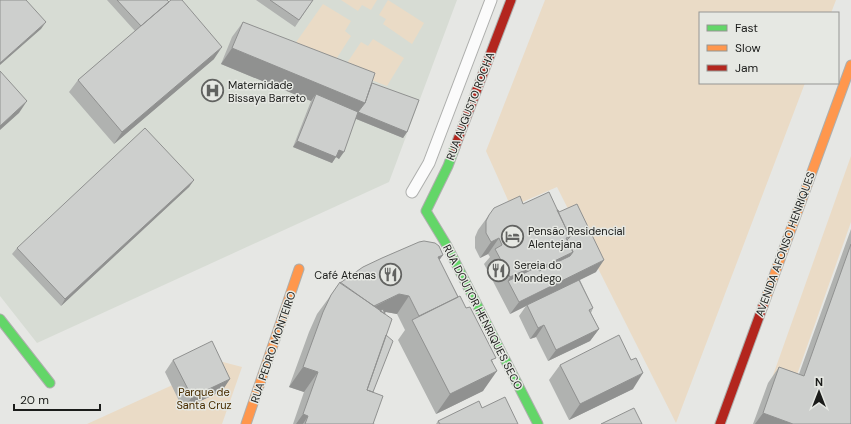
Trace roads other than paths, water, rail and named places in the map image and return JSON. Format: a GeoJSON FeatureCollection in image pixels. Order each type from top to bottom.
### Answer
{"type":"FeatureCollection","features":[{"type":"Feature","properties":{"kind":"street","name":"RUA AUGUSTO ROCHA"},"geometry":{"type":"LineString","coordinates":[[426,211],[448,166],[511,0]]}},
{"type":"Feature","properties":{"kind":"street","name":"AVENIDA AFONSO HENRIQUES"},"geometry":{"type":"LineString","coordinates":[[720,424],[851,65]]}},
{"type":"Feature","properties":{"kind":"street","name":"RUA DOUTOR HENRIQUES SECO"},"geometry":{"type":"LineString","coordinates":[[426,211],[446,244],[538,424]]}},
{"type":"Feature","properties":{"kind":"street","name":"RUA PEDRO MONTEIRO"},"geometry":{"type":"LineString","coordinates":[[246,424],[299,269]]}},
{"type":"Feature","properties":{"kind":"street"},"geometry":{"type":"LineString","coordinates":[[0,319],[50,382]]}},
{"type":"Feature","properties":{"kind":"lane"},"geometry":{"type":"LineString","coordinates":[[412,192],[429,163],[491,0]]}},
{"type":"Feature","properties":{"kind":"place","name":"Maternidade Bissaya Barreto"},"geometry":{"type":"Point","coordinates":[212,91]}},
{"type":"Feature","properties":{"kind":"place","name":"Pensão Residencial Alentejana"},"geometry":{"type":"Point","coordinates":[513,237]}},
{"type":"Feature","properties":{"kind":"place","name":"Sereia do Mondego"},"geometry":{"type":"Point","coordinates":[498,271]}},
{"type":"Feature","properties":{"kind":"place","name":"Café Atenas"},"geometry":{"type":"Point","coordinates":[391,275]}},
{"type":"Feature","properties":{"kind":"park label","name":"Parque de Santa Cruz"},"geometry":{"type":"Point","coordinates":[204,398]}}]}
